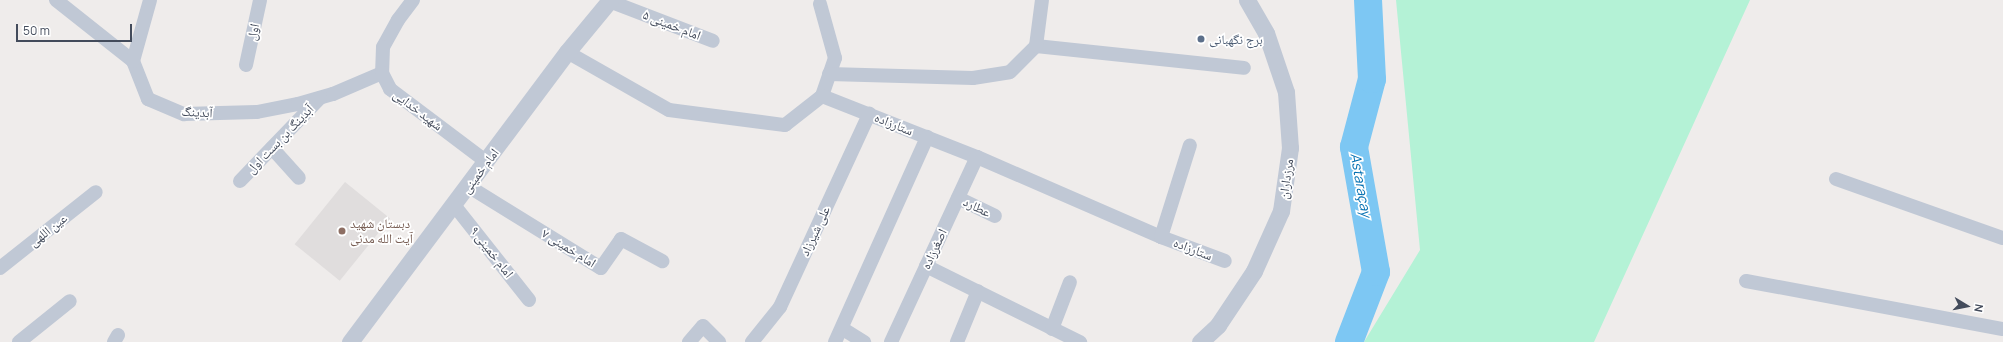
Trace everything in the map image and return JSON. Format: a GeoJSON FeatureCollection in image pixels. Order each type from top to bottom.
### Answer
{"type":"FeatureCollection","features":[{"type":"Feature","properties":{"kind":"street"},"geometry":{"type":"LineString","coordinates":[[56,0],[133,61],[150,0]]}},
{"type":"Feature","properties":{"kind":"street","name":"اول"},"geometry":{"type":"LineString","coordinates":[[246,65],[260,0]]}},
{"type":"Feature","properties":{"kind":"street"},"geometry":{"type":"LineString","coordinates":[[382,73],[383,47],[398,20],[413,0]]}},
{"type":"Feature","properties":{"kind":"street","name":"امام خمینی ۵"},"geometry":{"type":"LineString","coordinates":[[609,0],[713,41]]}},
{"type":"Feature","properties":{"kind":"street","name":"امام خمینی"},"geometry":{"type":"LineString","coordinates":[[350,342],[487,162],[567,52],[609,0]]}},
{"type":"Feature","properties":{"kind":"street"},"geometry":{"type":"LineString","coordinates":[[830,74],[973,78],[1010,72],[1036,46],[1042,0]]}},
{"type":"Feature","properties":{"kind":"street","name":"مرزداران"},"geometry":{"type":"LineString","coordinates":[[1200,342],[1218,325],[1254,271],[1281,211],[1290,148],[1286,92],[1266,33],[1247,0]]}},
{"type":"Feature","properties":{"kind":"street"},"geometry":{"type":"LineString","coordinates":[[567,52],[669,110],[785,125],[822,96],[835,58],[820,4]]}},
{"type":"Feature","properties":{"kind":"street"},"geometry":{"type":"LineString","coordinates":[[1036,46],[1244,68]]}},
{"type":"Feature","properties":{"kind":"street","name":"آبدینگ"},"geometry":{"type":"LineString","coordinates":[[133,61],[148,99],[184,114],[257,112],[320,98],[382,73]]}},
{"type":"Feature","properties":{"kind":"street","name":"شهید خدایی"},"geometry":{"type":"LineString","coordinates":[[382,73],[390,89],[487,162]]}},
{"type":"Feature","properties":{"kind":"street","name":"ستارزاده"},"geometry":{"type":"LineString","coordinates":[[822,96],[977,157],[1161,237],[1225,261]]}},
{"type":"Feature","properties":{"kind":"street","name":"آبدینگ بن بست اول"},"geometry":{"type":"LineString","coordinates":[[240,181],[320,98]]}},
{"type":"Feature","properties":{"kind":"street","name":"علی شیرزاد"},"geometry":{"type":"LineString","coordinates":[[752,342],[780,306],[869,114]]}},
{"type":"Feature","properties":{"kind":"street"},"geometry":{"type":"LineString","coordinates":[[835,342],[927,137]]}},
{"type":"Feature","properties":{"kind":"street"},"geometry":{"type":"LineString","coordinates":[[1161,237],[1190,145]]}},
{"type":"Feature","properties":{"kind":"street"},"geometry":{"type":"LineString","coordinates":[[272,148],[298,178]]}},
{"type":"Feature","properties":{"kind":"street","name":"اصغرزاده"},"geometry":{"type":"LineString","coordinates":[[891,342],[977,157]]}},
{"type":"Feature","properties":{"kind":"street"},"geometry":{"type":"LineString","coordinates":[[1836,179],[2003,238]]}},
{"type":"Feature","properties":{"kind":"street","name":"امام خمینی ۷"},"geometry":{"type":"LineString","coordinates":[[468,186],[601,268],[621,239],[662,261]]}},
{"type":"Feature","properties":{"kind":"street","name":"عین اللهی"},"geometry":{"type":"LineString","coordinates":[[0,268],[96,192]]}},
{"type":"Feature","properties":{"kind":"street","name":"عطارد"},"geometry":{"type":"LineString","coordinates":[[958,198],[995,216]]}},
{"type":"Feature","properties":{"kind":"street","name":"امام خمینی ۹"},"geometry":{"type":"LineString","coordinates":[[454,205],[529,300]]}},
{"type":"Feature","properties":{"kind":"street"},"geometry":{"type":"LineString","coordinates":[[926,266],[1080,342]]}},
{"type":"Feature","properties":{"kind":"street"},"geometry":{"type":"LineString","coordinates":[[1746,280],[2003,329]]}},
{"type":"Feature","properties":{"kind":"street"},"geometry":{"type":"LineString","coordinates":[[1052,329],[1070,282]]}},
{"type":"Feature","properties":{"kind":"street"},"geometry":{"type":"LineString","coordinates":[[957,342],[978,291]]}},
{"type":"Feature","properties":{"kind":"street"},"geometry":{"type":"LineString","coordinates":[[19,342],[70,301]]}},
{"type":"Feature","properties":{"kind":"street"},"geometry":{"type":"LineString","coordinates":[[689,342],[703,326],[719,342]]}},
{"type":"Feature","properties":{"kind":"street"},"geometry":{"type":"LineString","coordinates":[[842,329],[864,342]]}},
{"type":"Feature","properties":{"kind":"shaded area","name":"دبستان شهید آیت الله مدنی"},"geometry":{"type":"Polygon","coordinates":[[[345,182],[390,219],[340,281],[295,244],[345,182]]]}},
{"type":"Feature","properties":{"kind":"green space"},"geometry":{"type":"Polygon","coordinates":[[[1396,0],[1750,0],[1594,342],[1364,342],[1420,250],[1396,0]]]}},
{"type":"Feature","properties":{"kind":"waterway","name":"Astaraçay"},"geometry":{"type":"LineString","coordinates":[[1349,342],[1376,272],[1354,147],[1372,79],[1368,0]]}},
{"type":"Feature","properties":{"kind":"place","name":"برج نگهبانی"},"geometry":{"type":"Point","coordinates":[1201,39]}},
{"type":"Feature","properties":{"kind":"place","name":"دبستان شهید آیت الله مدنی"},"geometry":{"type":"Point","coordinates":[342,231]}}]}
